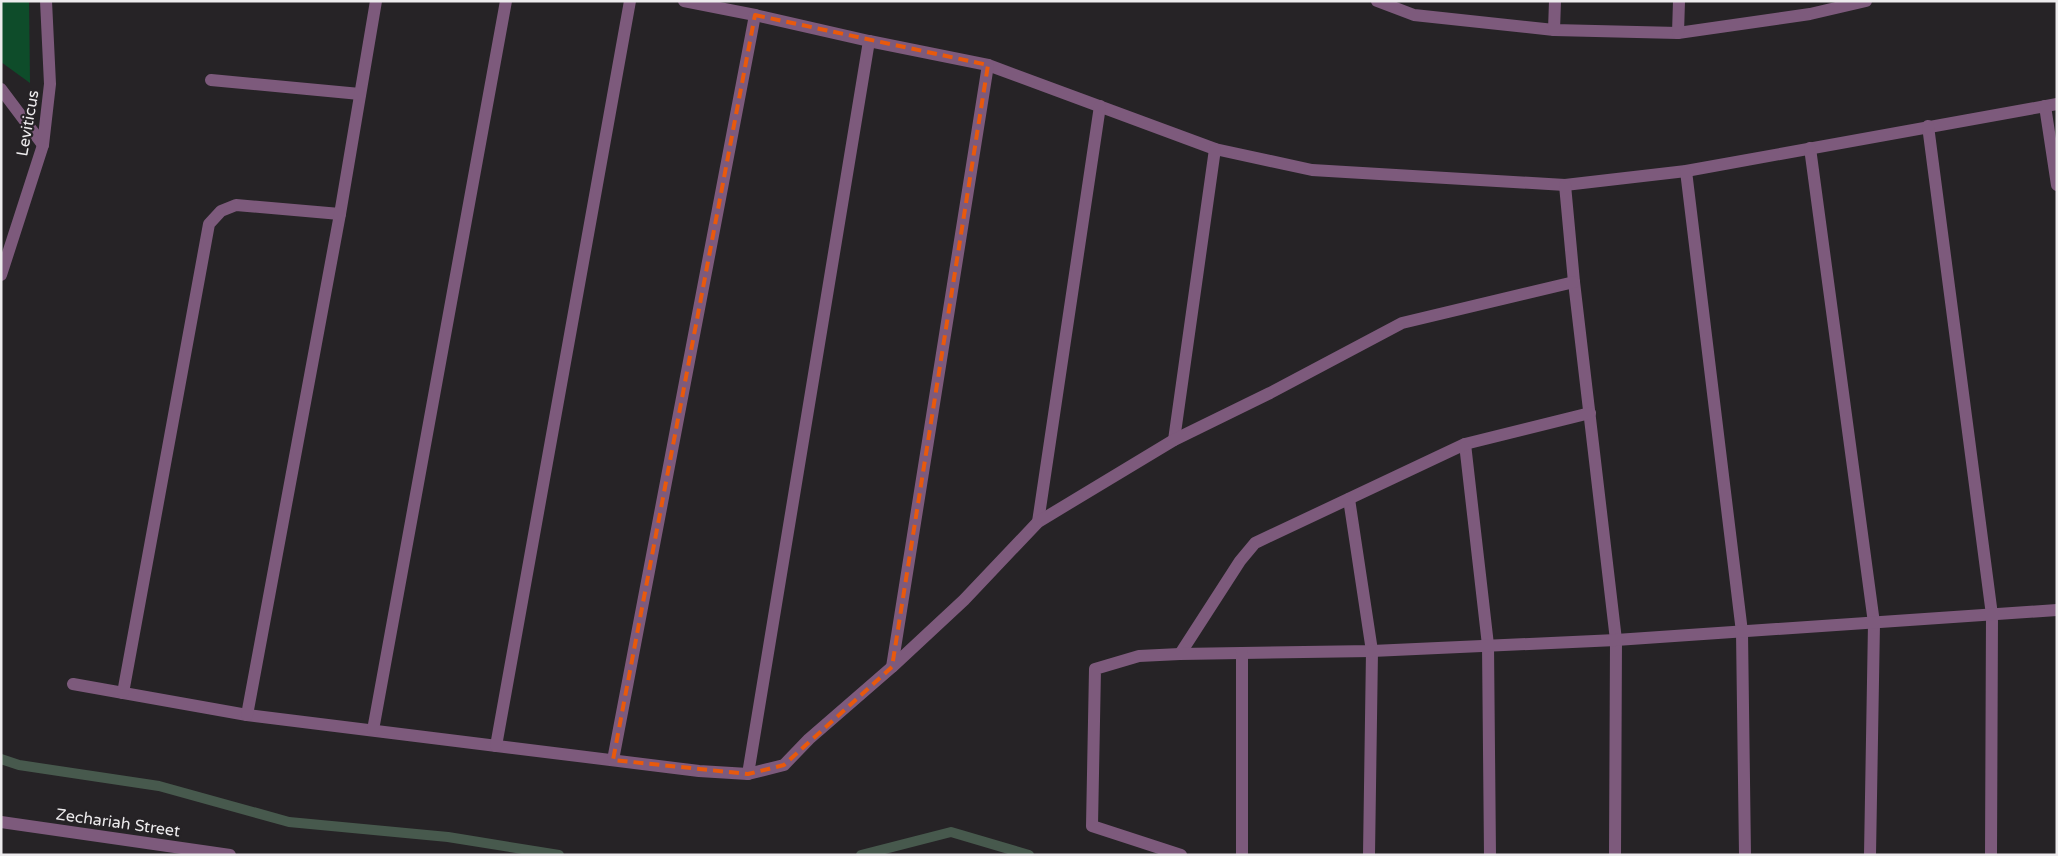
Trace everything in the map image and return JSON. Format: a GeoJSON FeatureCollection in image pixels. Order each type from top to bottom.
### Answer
{"type":"FeatureCollection","features":[{"type":"Feature","properties":{"kind":"street","name":"Leviticus"},"geometry":{"type":"LineString","coordinates":[[1,274],[43,145],[50,84],[46,1]]}},
{"type":"Feature","properties":{"kind":"street"},"geometry":{"type":"LineString","coordinates":[[247,715],[340,214],[376,1]]}},
{"type":"Feature","properties":{"kind":"street"},"geometry":{"type":"LineString","coordinates":[[373,730],[506,1]]}},
{"type":"Feature","properties":{"kind":"street"},"geometry":{"type":"LineString","coordinates":[[496,746],[630,1]]}},
{"type":"Feature","properties":{"kind":"street"},"geometry":{"type":"LineString","coordinates":[[684,1],[756,14],[869,41],[988,65],[1215,149],[1312,170],[1565,185],[1686,171],[2051,104],[2057,185]]}},
{"type":"Feature","properties":{"kind":"street"},"geometry":{"type":"LineString","coordinates":[[1377,1],[1414,15],[1554,30],[1678,34],[1811,7],[1866,1]]}},
{"type":"Feature","properties":{"kind":"street"},"geometry":{"type":"LineString","coordinates":[[1414,15],[1415,1]]}},
{"type":"Feature","properties":{"kind":"street"},"geometry":{"type":"LineString","coordinates":[[1554,30],[1555,1]]}},
{"type":"Feature","properties":{"kind":"street"},"geometry":{"type":"LineString","coordinates":[[1678,34],[1680,1]]}},
{"type":"Feature","properties":{"kind":"street"},"geometry":{"type":"LineString","coordinates":[[613,760],[756,14]]}},
{"type":"Feature","properties":{"kind":"street"},"geometry":{"type":"LineString","coordinates":[[748,774],[869,41]]}},
{"type":"Feature","properties":{"kind":"street"},"geometry":{"type":"LineString","coordinates":[[892,667],[988,65]]}},
{"type":"Feature","properties":{"kind":"street"},"geometry":{"type":"LineString","coordinates":[[211,80],[360,94]]}},
{"type":"Feature","properties":{"kind":"street"},"geometry":{"type":"LineString","coordinates":[[1,89],[43,145]]}},
{"type":"Feature","properties":{"kind":"street"},"geometry":{"type":"LineString","coordinates":[[1038,522],[1100,106]]}},
{"type":"Feature","properties":{"kind":"street"},"geometry":{"type":"LineString","coordinates":[[1928,126],[1992,615],[1991,855]]}},
{"type":"Feature","properties":{"kind":"street"},"geometry":{"type":"LineString","coordinates":[[1810,148],[1874,623],[1870,855]]}},
{"type":"Feature","properties":{"kind":"street"},"geometry":{"type":"LineString","coordinates":[[1174,440],[1215,149]]}},
{"type":"Feature","properties":{"kind":"street"},"geometry":{"type":"LineString","coordinates":[[1686,171],[1742,632],[1745,855]]}},
{"type":"Feature","properties":{"kind":"street"},"geometry":{"type":"LineString","coordinates":[[1565,185],[1574,282],[1616,640],[1615,855]]}},
{"type":"Feature","properties":{"kind":"street"},"geometry":{"type":"LineString","coordinates":[[123,693],[209,224],[221,211],[236,205],[340,214]]}},
{"type":"Feature","properties":{"kind":"street"},"geometry":{"type":"LineString","coordinates":[[73,684],[247,715],[699,771],[748,774],[784,765],[809,739],[892,667],[964,600],[1038,522],[1174,440],[1270,393],[1402,322],[1574,282]]}},
{"type":"Feature","properties":{"kind":"street"},"geometry":{"type":"LineString","coordinates":[[1180,654],[1240,561],[1255,544],[1465,444],[1590,413]]}},
{"type":"Feature","properties":{"kind":"street"},"geometry":{"type":"LineString","coordinates":[[1465,444],[1488,645],[1490,855]]}},
{"type":"Feature","properties":{"kind":"street"},"geometry":{"type":"LineString","coordinates":[[1349,498],[1372,651],[1369,855]]}},
{"type":"Feature","properties":{"kind":"street"},"geometry":{"type":"LineString","coordinates":[[1181,855],[1092,826],[1095,669],[1139,656],[1372,651],[1616,640],[2057,610]]}},
{"type":"Feature","properties":{"kind":"street"},"geometry":{"type":"LineString","coordinates":[[1242,653],[1242,855]]}},
{"type":"Feature","properties":{"kind":"street","name":"Zechariah Street"},"geometry":{"type":"LineString","coordinates":[[1,822],[230,855]]}},
{"type":"Feature","properties":{"kind":"highlighted area"},"geometry":{"type":"Polygon","coordinates":[[[755,15],[988,65],[892,667],[784,765],[748,774],[613,760],[755,15]]]}},
{"type":"Feature","properties":{"kind":"green space"},"geometry":{"type":"Polygon","coordinates":[[[1,1],[29,1],[30,83],[1,62],[1,1]]]}},
{"type":"Feature","properties":{"kind":"waterway"},"geometry":{"type":"LineString","coordinates":[[1,759],[19,765],[159,786],[289,822],[448,837],[559,855]]}},
{"type":"Feature","properties":{"kind":"waterway"},"geometry":{"type":"LineString","coordinates":[[861,855],[951,832],[1029,855]]}}]}
